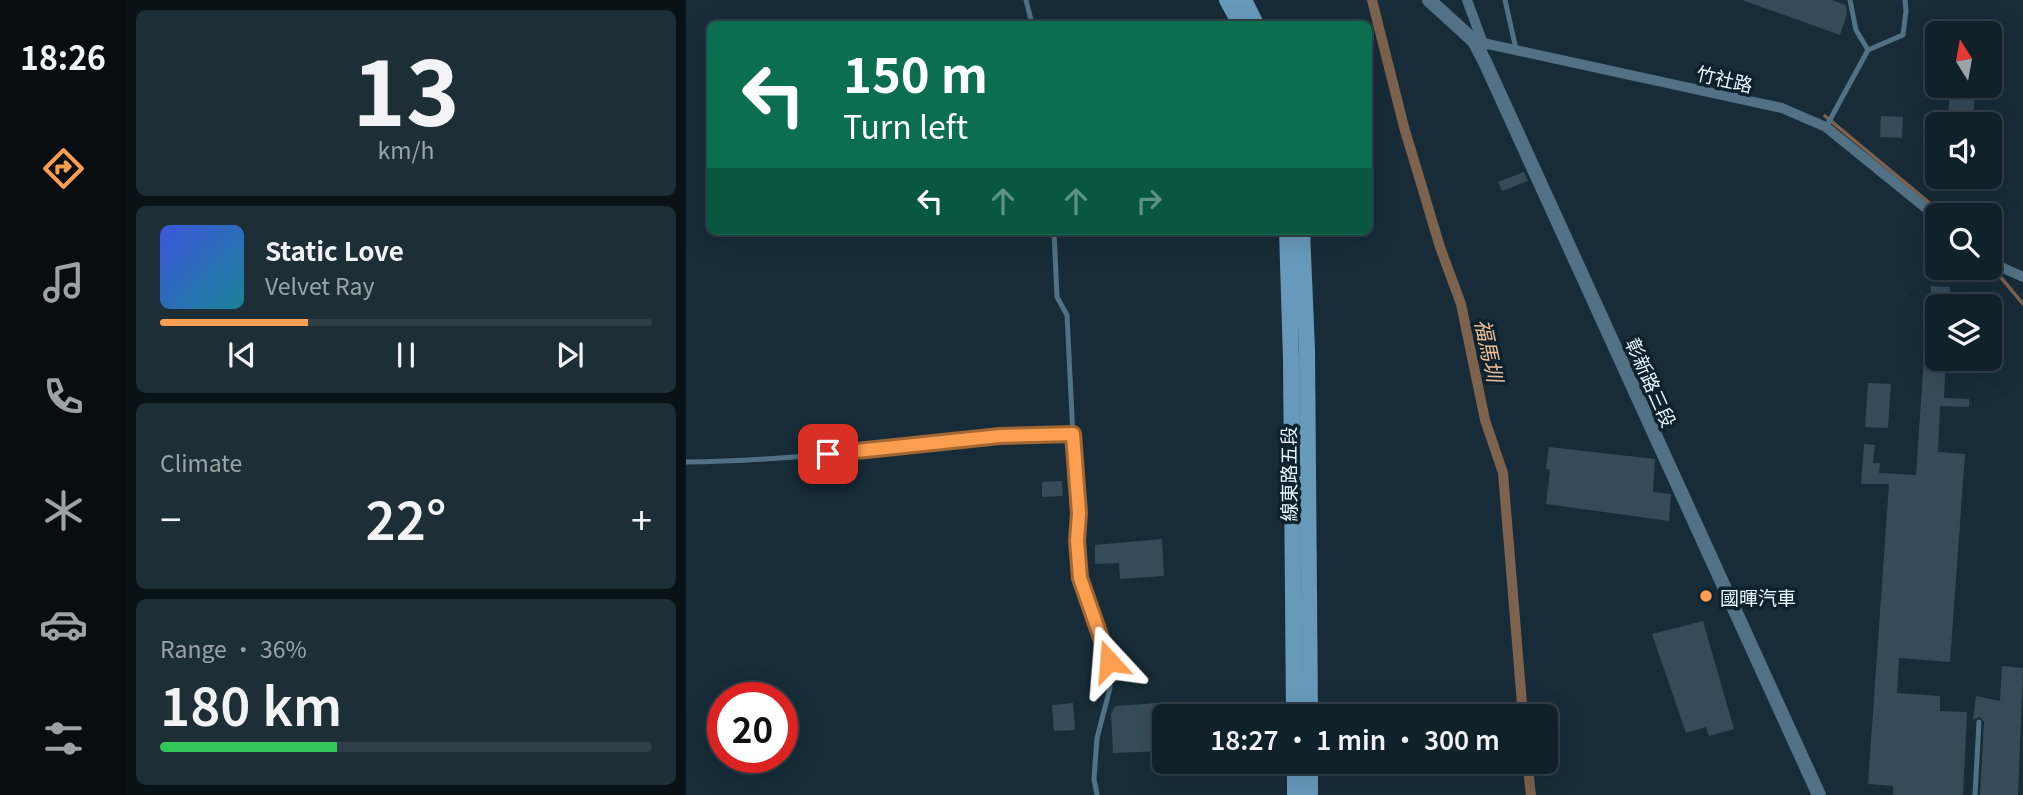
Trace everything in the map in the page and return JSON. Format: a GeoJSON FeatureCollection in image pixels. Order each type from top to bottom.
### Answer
{"type":"FeatureCollection","features":[{"type":"Feature","properties":{"kind":"main road"},"geometry":{"type":"LineString","coordinates":[[1227,0],[1238,21]]}},
{"type":"Feature","properties":{"kind":"main road"},"geometry":{"type":"LineString","coordinates":[[1244,0],[1254,21]]}},
{"type":"Feature","properties":{"kind":"main road","name":"線東路五段"},"geometry":{"type":"LineString","coordinates":[[1287,235],[1294,704]]}},
{"type":"Feature","properties":{"kind":"main road","name":"線東路五段"},"geometry":{"type":"LineString","coordinates":[[1302,235],[1307,349],[1310,704]]}},
{"type":"Feature","properties":{"kind":"main road"},"geometry":{"type":"LineString","coordinates":[[1295,774],[1295,795]]}},
{"type":"Feature","properties":{"kind":"main road"},"geometry":{"type":"LineString","coordinates":[[1310,774],[1311,795]]}},
{"type":"Feature","properties":{"kind":"street","name":"彰新路三段"},"geometry":{"type":"LineString","coordinates":[[1429,0],[1479,42],[1485,62],[1819,795]]}},
{"type":"Feature","properties":{"kind":"street"},"geometry":{"type":"LineString","coordinates":[[1467,0],[1479,42]]}},
{"type":"Feature","properties":{"kind":"street","name":"竹社路"},"geometry":{"type":"LineString","coordinates":[[1479,42],[1782,108],[1826,127],[1925,208]]}},
{"type":"Feature","properties":{"kind":"street"},"geometry":{"type":"LineString","coordinates":[[2002,267],[2023,277]]}},
{"type":"Feature","properties":{"kind":"lane"},"geometry":{"type":"LineString","coordinates":[[1026,0],[1031,21]]}},
{"type":"Feature","properties":{"kind":"lane"},"geometry":{"type":"LineString","coordinates":[[1505,0],[1516,49]]}},
{"type":"Feature","properties":{"kind":"lane"},"geometry":{"type":"LineString","coordinates":[[1840,0],[1850,2],[1856,30],[1868,50]]}},
{"type":"Feature","properties":{"kind":"lane"},"geometry":{"type":"LineString","coordinates":[[1826,127],[1868,50],[1903,36],[1905,0]]}},
{"type":"Feature","properties":{"kind":"lane"},"geometry":{"type":"LineString","coordinates":[[1054,235],[1057,297],[1067,315],[1079,513],[1077,541],[1080,578],[1109,661],[1111,688],[1097,738],[1094,779],[1097,795]]}},
{"type":"Feature","properties":{"kind":"lane"},"geometry":{"type":"LineString","coordinates":[[686,462],[804,456],[1000,436],[1073,434]]}},
{"type":"Feature","properties":{"kind":"lane"},"geometry":{"type":"LineString","coordinates":[[1975,795],[1979,722]]}},
{"type":"Feature","properties":{"kind":"building"},"geometry":{"type":"Polygon","coordinates":[[[1742,0],[1832,0],[1846,5],[1847,14],[1840,35],[1742,0]]]}},
{"type":"Feature","properties":{"kind":"building"},"geometry":{"type":"Polygon","coordinates":[[[1949,98],[1974,98],[1974,112],[1949,112],[1949,98]]]}},
{"type":"Feature","properties":{"kind":"building"},"geometry":{"type":"Polygon","coordinates":[[[1881,116],[1903,117],[1902,138],[1880,137],[1881,116]]]}},
{"type":"Feature","properties":{"kind":"building"},"geometry":{"type":"Polygon","coordinates":[[[1524,172],[1528,181],[1502,191],[1498,182],[1524,172]]]}},
{"type":"Feature","properties":{"kind":"building"},"geometry":{"type":"Polygon","coordinates":[[[1931,286],[1950,287],[1950,294],[1931,294],[1931,286]]]}},
{"type":"Feature","properties":{"kind":"building"},"geometry":{"type":"Polygon","coordinates":[[[1925,342],[1925,371],[1945,371],[1944,398],[1969,399],[1969,407],[1940,406],[1938,452],[1965,454],[1950,662],[1899,658],[1897,693],[1940,696],[1940,711],[1967,712],[1963,795],[1893,795],[1893,786],[1868,784],[1889,484],[1861,484],[1864,444],[1875,445],[1873,463],[1880,463],[1879,473],[1916,475],[1925,342]]]}},
{"type":"Feature","properties":{"kind":"building"},"geometry":{"type":"Polygon","coordinates":[[[1868,383],[1891,384],[1888,428],[1865,427],[1868,383]]]}},
{"type":"Feature","properties":{"kind":"building"},"geometry":{"type":"Polygon","coordinates":[[[1549,447],[1655,459],[1653,492],[1671,494],[1669,521],[1546,504],[1550,470],[1546,469],[1549,447]]]}},
{"type":"Feature","properties":{"kind":"building"},"geometry":{"type":"Polygon","coordinates":[[[1062,481],[1063,496],[1042,497],[1042,482],[1062,481]]]}},
{"type":"Feature","properties":{"kind":"building"},"geometry":{"type":"Polygon","coordinates":[[[1162,539],[1164,576],[1120,579],[1119,563],[1095,564],[1095,545],[1162,539]]]}},
{"type":"Feature","properties":{"kind":"building"},"geometry":{"type":"Polygon","coordinates":[[[1703,621],[1734,729],[1709,736],[1706,727],[1686,733],[1652,634],[1703,621]]]}},
{"type":"Feature","properties":{"kind":"building"},"geometry":{"type":"Polygon","coordinates":[[[2002,666],[2023,668],[2018,795],[1980,795],[1984,722],[1980,717],[1973,720],[1976,696],[2000,701],[2002,666]]]}},
{"type":"Feature","properties":{"kind":"building"},"geometry":{"type":"Polygon","coordinates":[[[1172,702],[1152,704],[1152,751],[1113,753],[1111,714],[1115,706],[1172,702]]]}},
{"type":"Feature","properties":{"kind":"building"},"geometry":{"type":"Polygon","coordinates":[[[1073,703],[1075,730],[1054,731],[1052,705],[1073,703]]]}},
{"type":"Feature","properties":{"kind":"waterway","name":"福馬圳"},"geometry":{"type":"LineString","coordinates":[[1372,0],[1404,127],[1440,247],[1461,304],[1485,420],[1503,473],[1522,704]]}},
{"type":"Feature","properties":{"kind":"waterway"},"geometry":{"type":"LineString","coordinates":[[1825,116],[1930,203]]}},
{"type":"Feature","properties":{"kind":"waterway"},"geometry":{"type":"LineString","coordinates":[[2002,279],[2023,304]]}},
{"type":"Feature","properties":{"kind":"waterway","name":"福馬圳"},"geometry":{"type":"LineString","coordinates":[[1529,774],[1531,795]]}},
{"type":"Feature","properties":{"kind":"place","name":"國暉汽車"},"geometry":{"type":"Point","coordinates":[1706,596]}},
{"type":"Feature","properties":{"kind":"route"},"geometry":{"type":"LineString","coordinates":[[828,454],[1000,436],[1073,434],[1079,513],[1077,541],[1080,578],[1109,661]]}}]}
